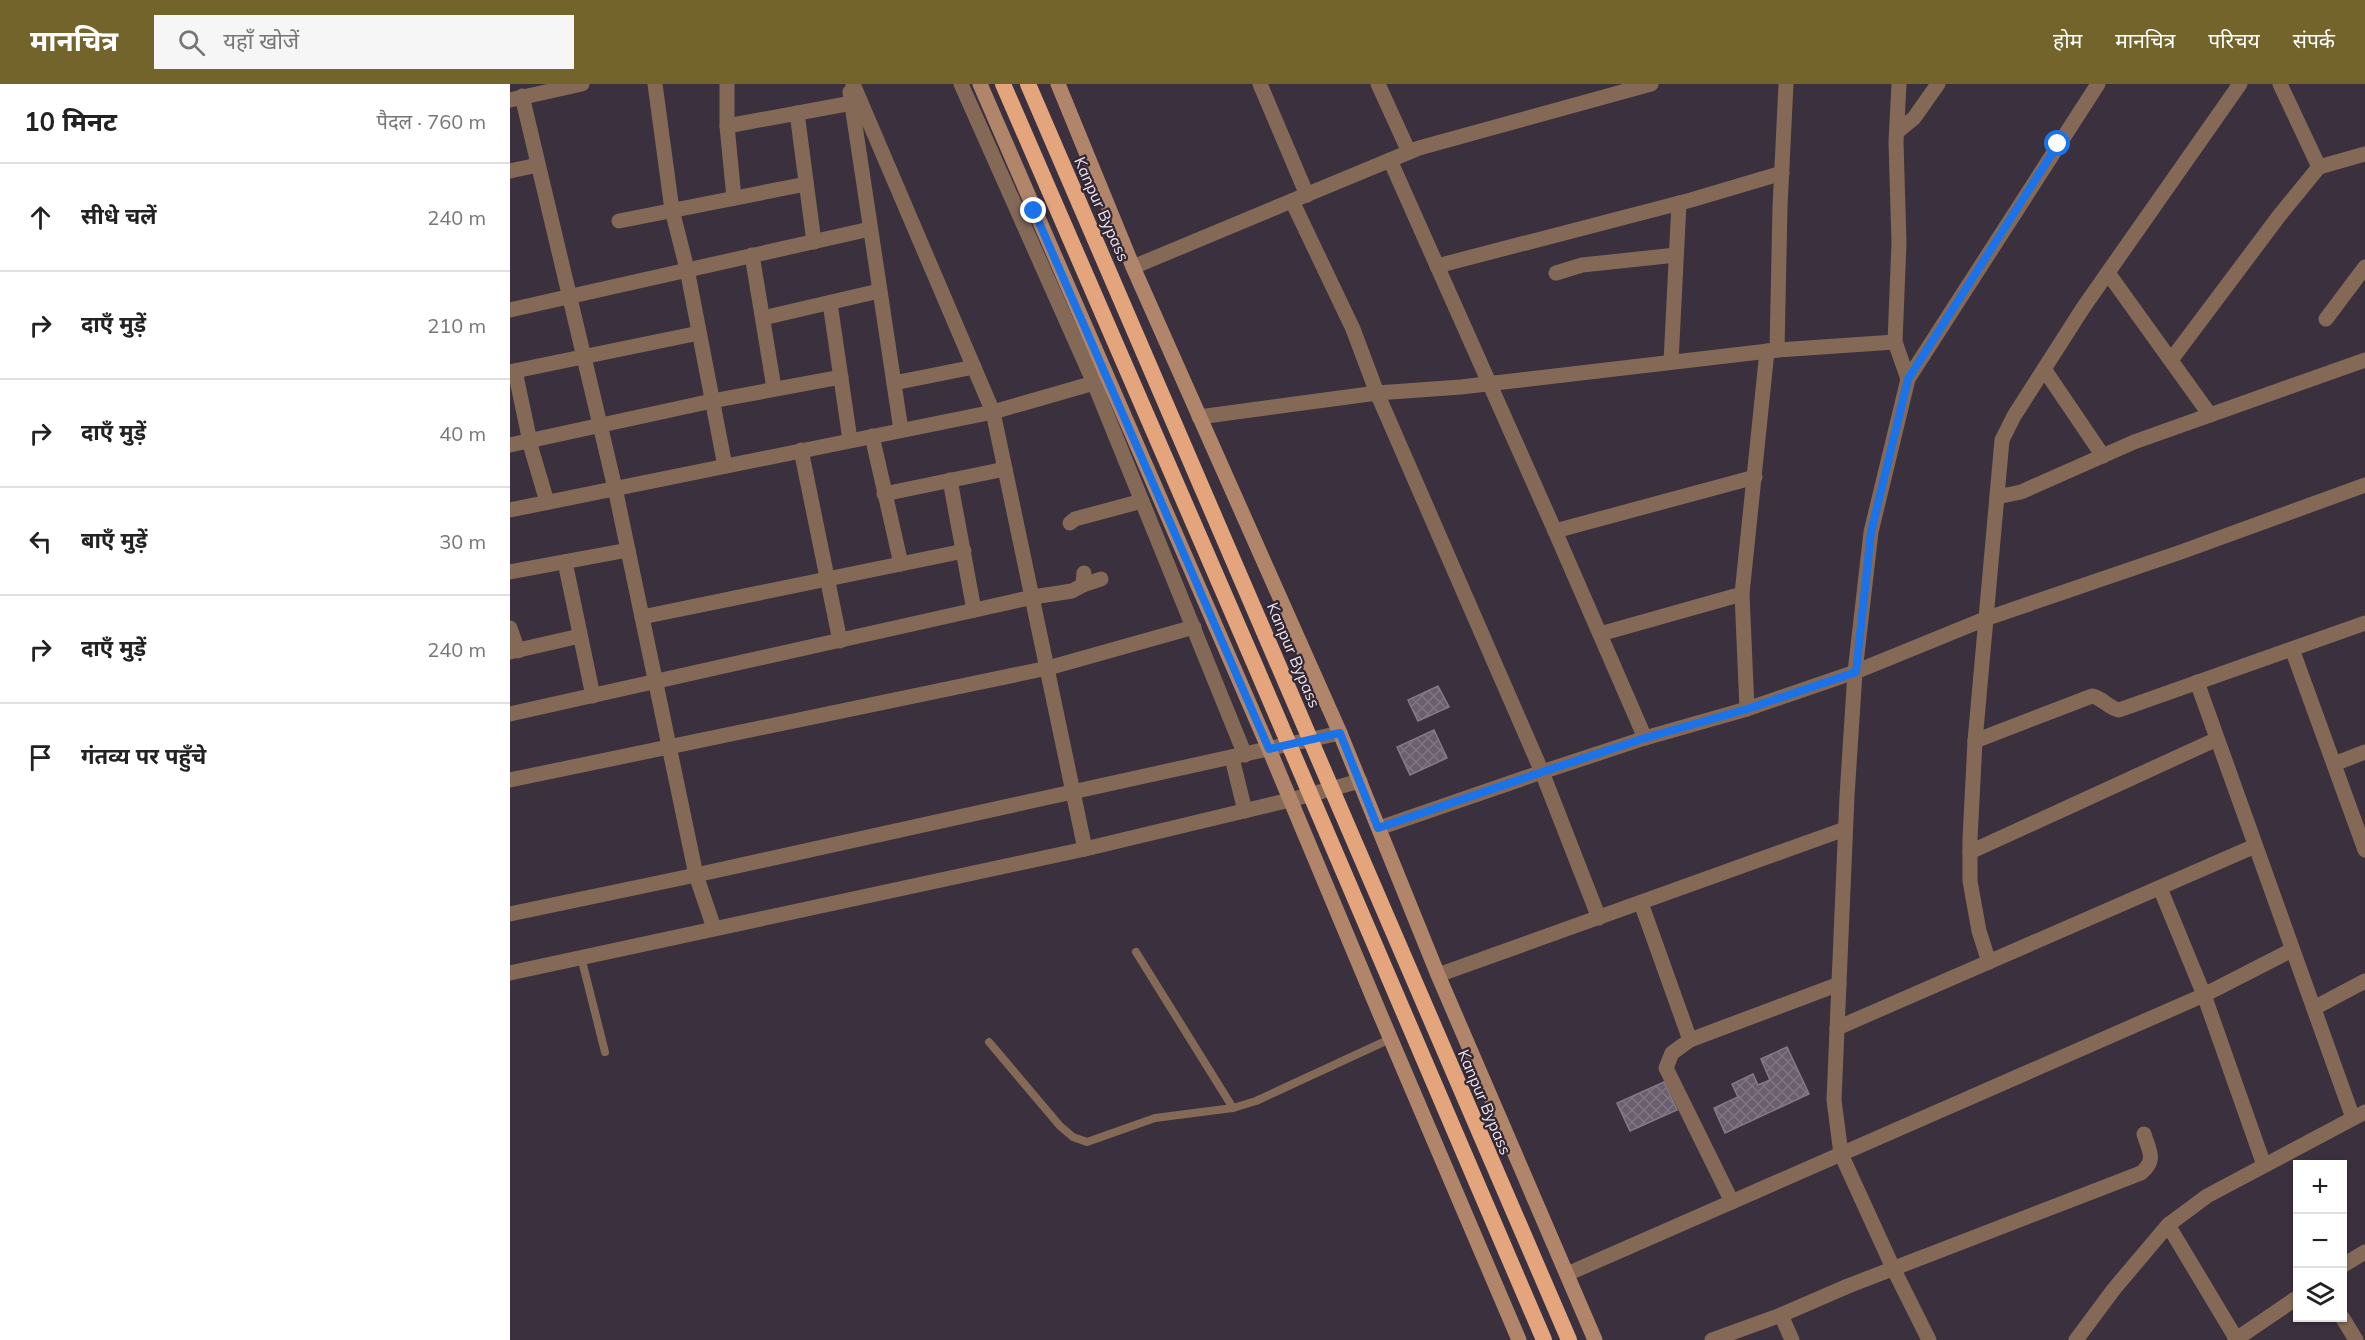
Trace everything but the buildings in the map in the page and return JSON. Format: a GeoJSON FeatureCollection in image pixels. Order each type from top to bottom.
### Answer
{"type":"FeatureCollection","features":[{"type":"Feature","properties":{"kind":"highway"},"geometry":{"type":"LineString","coordinates":[[1003,84],[1251,654],[1544,1340]]}},
{"type":"Feature","properties":{"kind":"highway","name":"Kanpur Bypass"},"geometry":{"type":"LineString","coordinates":[[1028,84],[1569,1340]]}},
{"type":"Feature","properties":{"kind":"main road"},"geometry":{"type":"LineString","coordinates":[[980,84],[1269,749],[1519,1340]]}},
{"type":"Feature","properties":{"kind":"main road"},"geometry":{"type":"LineString","coordinates":[[1058,84],[1133,267],[1340,733],[1438,975],[1595,1340]]}},
{"type":"Feature","properties":{"kind":"street"},"geometry":{"type":"LineString","coordinates":[[582,84],[550,87],[516,98],[538,165],[600,424],[696,875],[714,928]]}},
{"type":"Feature","properties":{"kind":"street"},"geometry":{"type":"LineString","coordinates":[[655,84],[672,210],[687,269],[725,466]]}},
{"type":"Feature","properties":{"kind":"street"},"geometry":{"type":"LineString","coordinates":[[727,84],[727,126],[734,198]]}},
{"type":"Feature","properties":{"kind":"street"},"geometry":{"type":"LineString","coordinates":[[851,84],[870,229],[901,430]]}},
{"type":"Feature","properties":{"kind":"street"},"geometry":{"type":"LineString","coordinates":[[851,84],[993,411],[1075,792],[1085,849]]}},
{"type":"Feature","properties":{"kind":"street"},"geometry":{"type":"LineString","coordinates":[[961,84],[1094,382],[1194,627],[1239,757],[1245,811]]}},
{"type":"Feature","properties":{"kind":"street"},"geometry":{"type":"LineString","coordinates":[[1260,84],[1300,198],[1377,393],[1542,772],[1599,918]]}},
{"type":"Feature","properties":{"kind":"street"},"geometry":{"type":"LineString","coordinates":[[1378,84],[1409,152]]}},
{"type":"Feature","properties":{"kind":"street"},"geometry":{"type":"LineString","coordinates":[[1133,267],[1409,152],[1651,84]]}},
{"type":"Feature","properties":{"kind":"street"},"geometry":{"type":"LineString","coordinates":[[1747,709],[1742,594],[1772,350],[1786,84]]}},
{"type":"Feature","properties":{"kind":"street"},"geometry":{"type":"LineString","coordinates":[[1899,84],[1897,132],[1899,243],[1895,342],[1908,379]]}},
{"type":"Feature","properties":{"kind":"street"},"geometry":{"type":"LineString","coordinates":[[1897,132],[1914,118],[1938,84]]}},
{"type":"Feature","properties":{"kind":"street"},"geometry":{"type":"LineString","coordinates":[[1929,1340],[1841,1154],[1834,1100],[1845,829],[1856,672],[1871,532],[1908,379],[2098,84]]}},
{"type":"Feature","properties":{"kind":"street"},"geometry":{"type":"LineString","coordinates":[[1989,962],[1979,931],[1970,881],[1970,852],[1975,741],[2002,440],[2014,416],[2108,273],[2240,84]]}},
{"type":"Feature","properties":{"kind":"street"},"geometry":{"type":"LineString","coordinates":[[2280,84],[2319,167]]}},
{"type":"Feature","properties":{"kind":"street"},"geometry":{"type":"LineString","coordinates":[[727,126],[852,103]]}},
{"type":"Feature","properties":{"kind":"street"},"geometry":{"type":"LineString","coordinates":[[796,113],[814,242]]}},
{"type":"Feature","properties":{"kind":"street"},"geometry":{"type":"LineString","coordinates":[[2171,360],[2279,216],[2319,167],[2365,154]]}},
{"type":"Feature","properties":{"kind":"street"},"geometry":{"type":"LineString","coordinates":[[1390,160],[1645,738]]}},
{"type":"Feature","properties":{"kind":"street"},"geometry":{"type":"LineString","coordinates":[[510,171],[538,165]]}},
{"type":"Feature","properties":{"kind":"street"},"geometry":{"type":"LineString","coordinates":[[1437,266],[1678,203],[1782,173]]}},
{"type":"Feature","properties":{"kind":"street"},"geometry":{"type":"LineString","coordinates":[[620,221],[806,184]]}},
{"type":"Feature","properties":{"kind":"street"},"geometry":{"type":"LineString","coordinates":[[1671,362],[1678,203]]}},
{"type":"Feature","properties":{"kind":"street"},"geometry":{"type":"LineString","coordinates":[[510,310],[870,229]]}},
{"type":"Feature","properties":{"kind":"street"},"geometry":{"type":"LineString","coordinates":[[752,255],[774,388]]}},
{"type":"Feature","properties":{"kind":"street"},"geometry":{"type":"LineString","coordinates":[[1556,273],[1582,265],[1676,255]]}},
{"type":"Feature","properties":{"kind":"street"},"geometry":{"type":"LineString","coordinates":[[2326,319],[2365,267]]}},
{"type":"Feature","properties":{"kind":"street"},"geometry":{"type":"LineString","coordinates":[[2108,273],[2210,415]]}},
{"type":"Feature","properties":{"kind":"street"},"geometry":{"type":"LineString","coordinates":[[763,318],[879,291]]}},
{"type":"Feature","properties":{"kind":"street"},"geometry":{"type":"LineString","coordinates":[[830,303],[850,440]]}},
{"type":"Feature","properties":{"kind":"street"},"geometry":{"type":"LineString","coordinates":[[547,502],[513,371],[699,333]]}},
{"type":"Feature","properties":{"kind":"street"},"geometry":{"type":"LineString","coordinates":[[1199,417],[1377,393],[1461,387],[1772,350],[1895,342]]}},
{"type":"Feature","properties":{"kind":"street"},"geometry":{"type":"LineString","coordinates":[[1997,497],[2021,492],[2103,456],[2365,360]]}},
{"type":"Feature","properties":{"kind":"street"},"geometry":{"type":"LineString","coordinates":[[894,383],[974,367]]}},
{"type":"Feature","properties":{"kind":"street"},"geometry":{"type":"LineString","coordinates":[[2044,369],[2103,456]]}},
{"type":"Feature","properties":{"kind":"street"},"geometry":{"type":"LineString","coordinates":[[510,445],[774,388],[841,377]]}},
{"type":"Feature","properties":{"kind":"street"},"geometry":{"type":"LineString","coordinates":[[510,510],[993,411],[1094,382]]}},
{"type":"Feature","properties":{"kind":"street"},"geometry":{"type":"LineString","coordinates":[[872,436],[901,564]]}},
{"type":"Feature","properties":{"kind":"street"},"geometry":{"type":"LineString","coordinates":[[801,450],[840,641]]}},
{"type":"Feature","properties":{"kind":"street"},"geometry":{"type":"LineString","coordinates":[[884,494],[1005,469]]}},
{"type":"Feature","properties":{"kind":"street"},"geometry":{"type":"LineString","coordinates":[[1555,531],[1755,477]]}},
{"type":"Feature","properties":{"kind":"street"},"geometry":{"type":"LineString","coordinates":[[950,480],[974,610]]}},
{"type":"Feature","properties":{"kind":"street"},"geometry":{"type":"LineString","coordinates":[[1378,828],[1645,738],[1747,709],[1856,672],[1985,619],[2181,552],[2365,485]]}},
{"type":"Feature","properties":{"kind":"street"},"geometry":{"type":"LineString","coordinates":[[1070,523],[1075,519],[1142,501]]}},
{"type":"Feature","properties":{"kind":"street"},"geometry":{"type":"LineString","coordinates":[[510,572],[628,550]]}},
{"type":"Feature","properties":{"kind":"street"},"geometry":{"type":"LineString","coordinates":[[642,617],[964,551]]}},
{"type":"Feature","properties":{"kind":"street"},"geometry":{"type":"LineString","coordinates":[[565,562],[593,696]]}},
{"type":"Feature","properties":{"kind":"street"},"geometry":{"type":"LineString","coordinates":[[510,714],[1033,597],[1072,591],[1084,579],[1101,579]]}},
{"type":"Feature","properties":{"kind":"street"},"geometry":{"type":"LineString","coordinates":[[1600,634],[1742,594]]}},
{"type":"Feature","properties":{"kind":"street"},"geometry":{"type":"LineString","coordinates":[[1975,741],[2092,696],[2098,697],[2112,709],[2119,710],[2365,623]]}},
{"type":"Feature","properties":{"kind":"street"},"geometry":{"type":"LineString","coordinates":[[510,780],[1048,668],[1194,627]]}},
{"type":"Feature","properties":{"kind":"street"},"geometry":{"type":"LineString","coordinates":[[510,628],[514,652],[580,636]]}},
{"type":"Feature","properties":{"kind":"street"},"geometry":{"type":"LineString","coordinates":[[2292,649],[2364,846]]}},
{"type":"Feature","properties":{"kind":"street"},"geometry":{"type":"LineString","coordinates":[[2076,1340],[2114,1289],[2168,1225],[2206,1196],[2359,1115],[2292,950],[2197,682]]}},
{"type":"Feature","properties":{"kind":"street"},"geometry":{"type":"LineString","coordinates":[[510,914],[1239,757],[1340,733]]}},
{"type":"Feature","properties":{"kind":"street"},"geometry":{"type":"LineString","coordinates":[[1970,852],[2217,739]]}},
{"type":"Feature","properties":{"kind":"street"},"geometry":{"type":"LineString","coordinates":[[2334,764],[2365,752]]}},
{"type":"Feature","properties":{"kind":"street"},"geometry":{"type":"LineString","coordinates":[[510,973],[1085,849],[1360,781]]}},
{"type":"Feature","properties":{"kind":"street"},"geometry":{"type":"LineString","coordinates":[[1438,975],[1845,829]]}},
{"type":"Feature","properties":{"kind":"street"},"geometry":{"type":"LineString","coordinates":[[1837,1028],[2255,846]]}},
{"type":"Feature","properties":{"kind":"street"},"geometry":{"type":"LineString","coordinates":[[2160,888],[2204,995],[2264,1165]]}},
{"type":"Feature","properties":{"kind":"street"},"geometry":{"type":"LineString","coordinates":[[1641,903],[1690,1040]]}},
{"type":"Feature","properties":{"kind":"street"},"geometry":{"type":"LineString","coordinates":[[1568,1274],[2204,995],[2292,950]]}},
{"type":"Feature","properties":{"kind":"street"},"geometry":{"type":"LineString","coordinates":[[2314,1008],[2365,981]]}},
{"type":"Feature","properties":{"kind":"street"},"geometry":{"type":"LineString","coordinates":[[1732,1202],[1666,1068],[1672,1053],[1690,1040],[1839,984]]}},
{"type":"Feature","properties":{"kind":"street"},"geometry":{"type":"LineString","coordinates":[[1712,1340],[2140,1173],[2148,1167],[2151,1160],[2144,1134]]}},
{"type":"Feature","properties":{"kind":"street"},"geometry":{"type":"LineString","coordinates":[[2168,1225],[2236,1339],[2293,1300]]}},
{"type":"Feature","properties":{"kind":"street"},"geometry":{"type":"LineString","coordinates":[[2347,1263],[2365,1252]]}},
{"type":"Feature","properties":{"kind":"street"},"geometry":{"type":"LineString","coordinates":[[1781,1315],[1792,1340]]}},
{"type":"Feature","properties":{"kind":"street"},"geometry":{"type":"LineString","coordinates":[[2346,1322],[2356,1340]]}},
{"type":"Feature","properties":{"kind":"lane"},"geometry":{"type":"LineString","coordinates":[[1136,952],[1233,1108]]}},
{"type":"Feature","properties":{"kind":"lane"},"geometry":{"type":"LineString","coordinates":[[581,957],[605,1052]]}},
{"type":"Feature","properties":{"kind":"lane"},"geometry":{"type":"LineString","coordinates":[[989,1042],[1059,1126],[1073,1137],[1087,1142],[1155,1118],[1233,1108],[1256,1101],[1390,1039]]}},
{"type":"Feature","properties":{"kind":"route"},"geometry":{"type":"LineString","coordinates":[[1034,211],[1269,749],[1340,733],[1378,828],[1645,738],[1747,709],[1856,672],[1871,532],[1908,379],[2058,144]]}}]}
